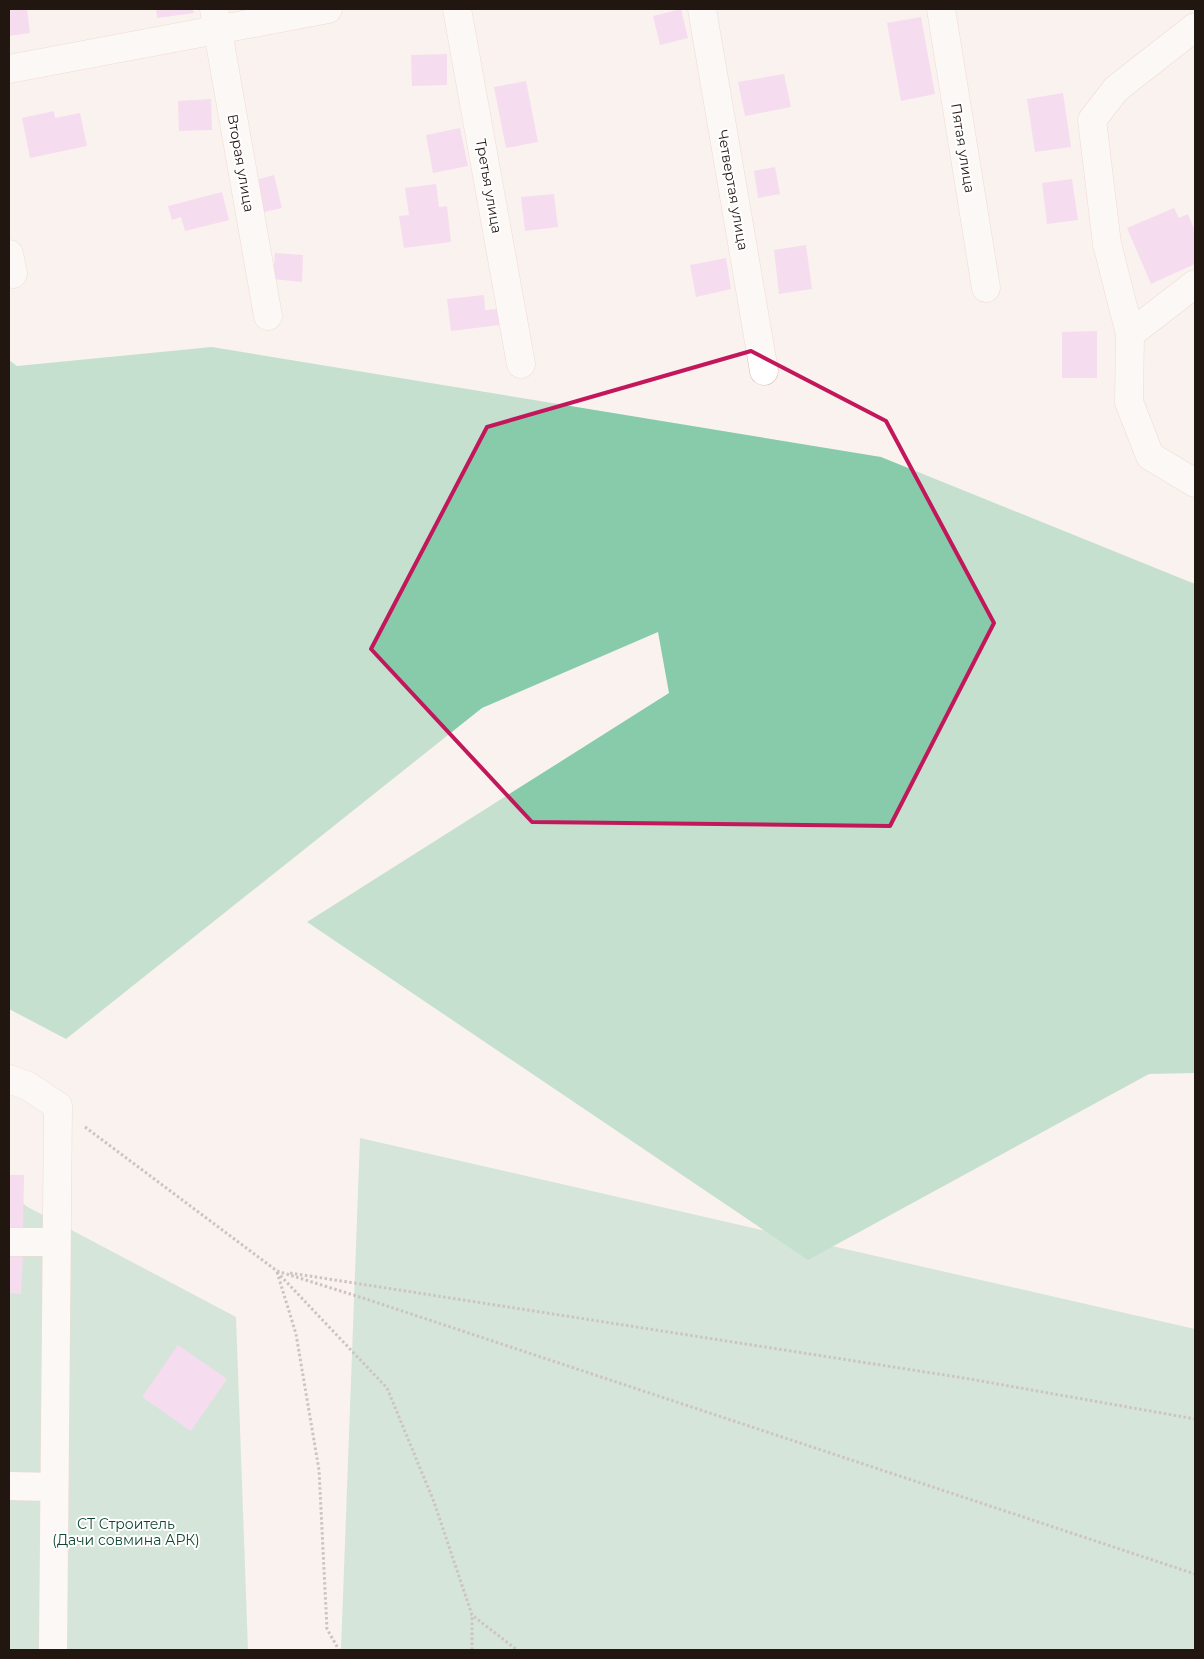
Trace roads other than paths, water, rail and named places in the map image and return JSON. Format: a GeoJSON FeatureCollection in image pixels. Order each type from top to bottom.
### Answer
{"type":"FeatureCollection","features":[{"type":"Feature","properties":{"kind":"street"},"geometry":{"type":"LineString","coordinates":[[9,69],[216,19],[328,9]]}},
{"type":"Feature","properties":{"kind":"street","name":"Третья улица"},"geometry":{"type":"LineString","coordinates":[[456,9],[521,364]]}},
{"type":"Feature","properties":{"kind":"street","name":"Четвертая улица"},"geometry":{"type":"LineString","coordinates":[[702,9],[764,371]]}},
{"type":"Feature","properties":{"kind":"street","name":"Пятая улица"},"geometry":{"type":"LineString","coordinates":[[941,9],[986,288]]}},
{"type":"Feature","properties":{"kind":"street","name":"Вторая улица"},"geometry":{"type":"LineString","coordinates":[[216,19],[268,316]]}},
{"type":"Feature","properties":{"kind":"street"},"geometry":{"type":"LineString","coordinates":[[1195,27],[1116,89],[1092,120],[1107,244],[1130,334],[1129,402],[1150,456],[1195,483]]}},
{"type":"Feature","properties":{"kind":"street"},"geometry":{"type":"LineString","coordinates":[[1130,334],[1195,284]]}},
{"type":"Feature","properties":{"kind":"street"},"geometry":{"type":"LineString","coordinates":[[9,1079],[28,1086],[58,1106],[53,1650]]}},
{"type":"Feature","properties":{"kind":"street"},"geometry":{"type":"LineString","coordinates":[[9,1242],[56,1242]]}},
{"type":"Feature","properties":{"kind":"street"},"geometry":{"type":"LineString","coordinates":[[9,1486],[54,1487]]}},
{"type":"Feature","properties":{"kind":"park label","name":"СТ Строитель (Дачи совмина АРК)"},"geometry":{"type":"Point","coordinates":[126,1532]}}]}
